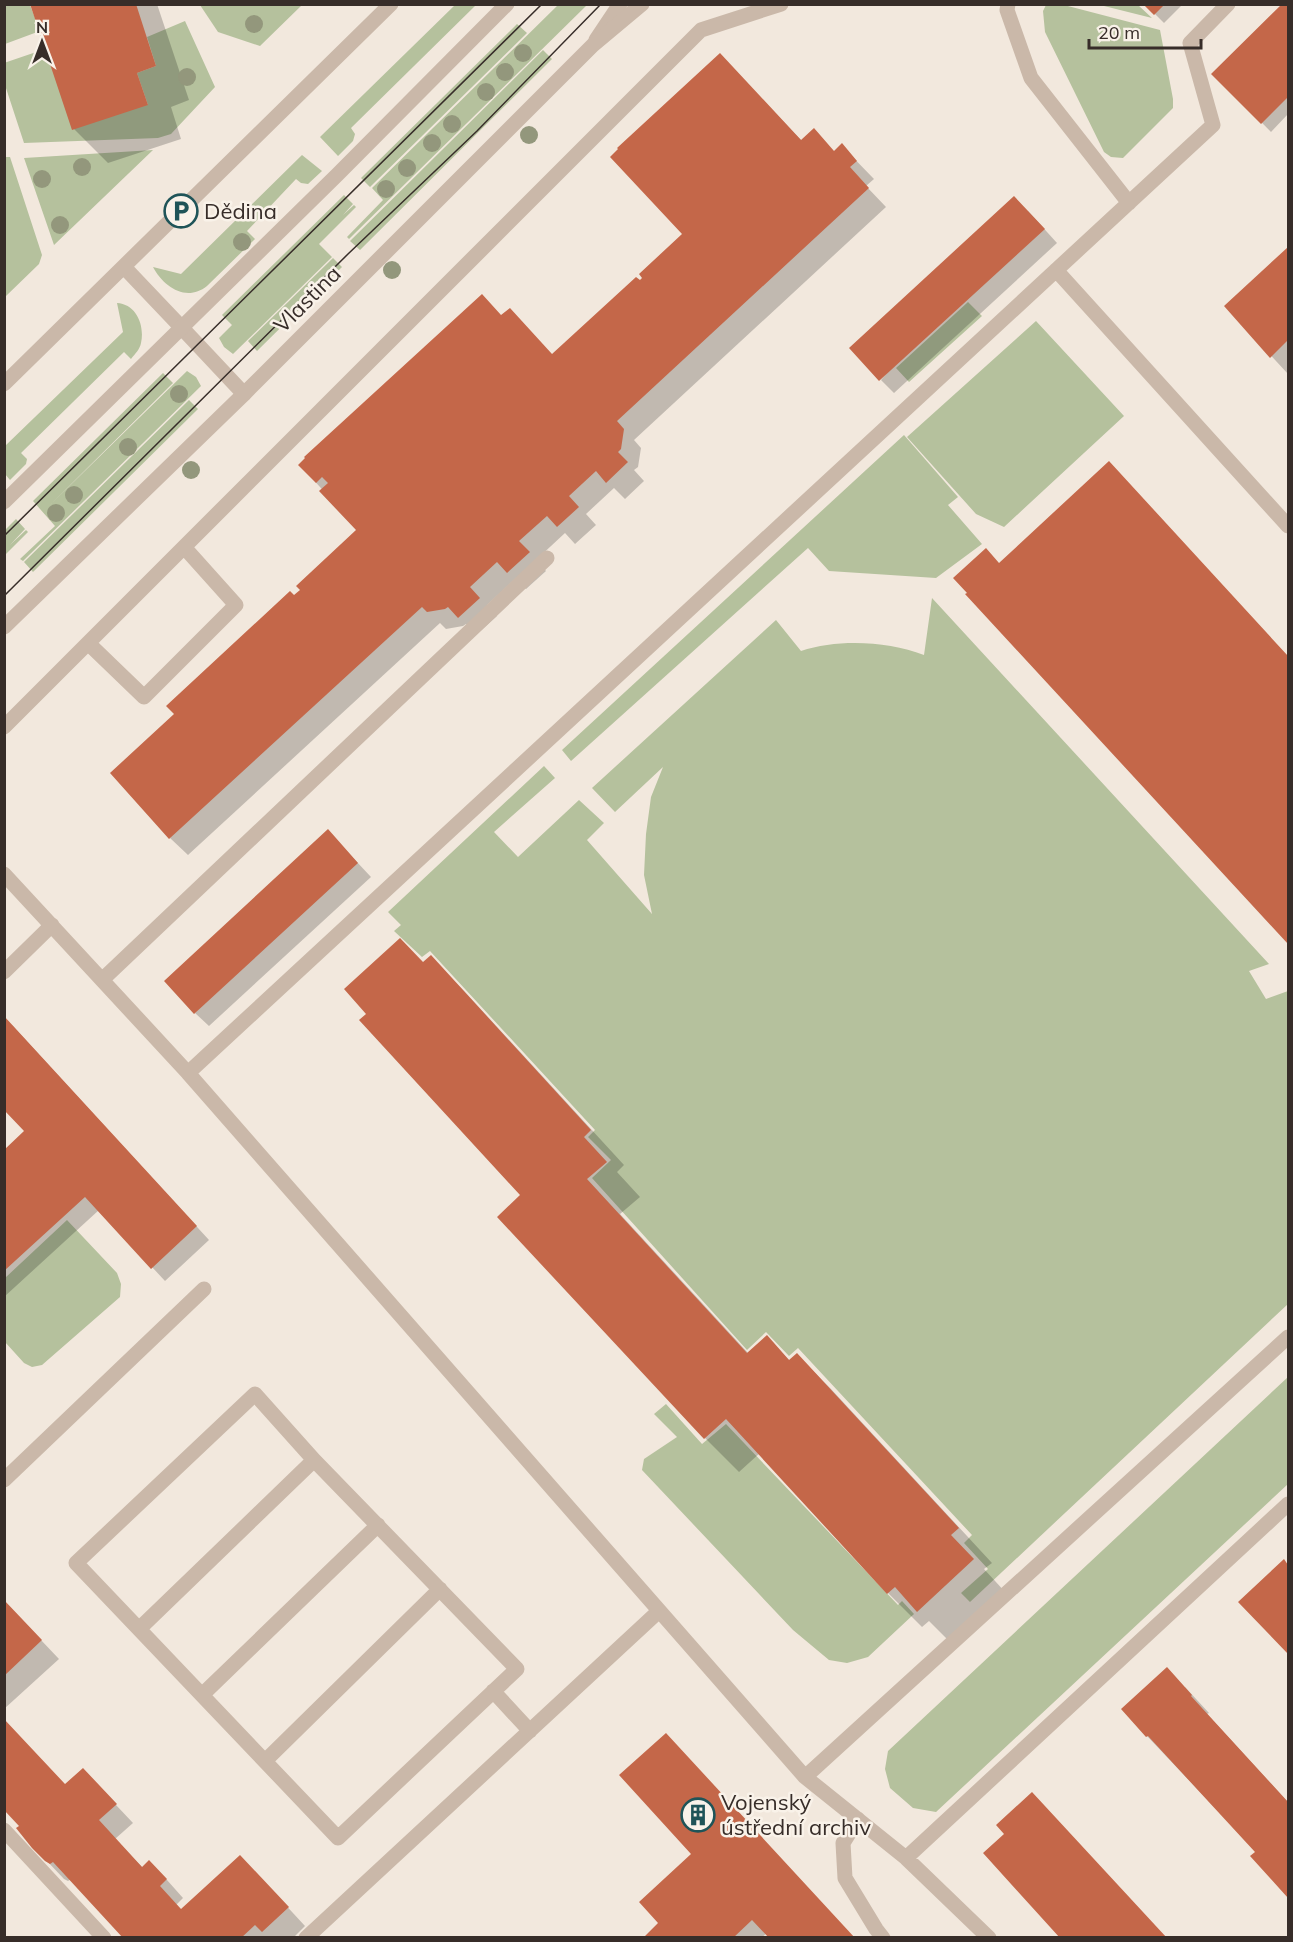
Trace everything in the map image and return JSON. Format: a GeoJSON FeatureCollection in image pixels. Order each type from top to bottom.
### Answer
{"type":"FeatureCollection","features":[{"type":"Feature","properties":{"kind":"street"},"geometry":{"type":"LineString","coordinates":[[4,384],[391,4]]}},
{"type":"Feature","properties":{"kind":"street"},"geometry":{"type":"LineString","coordinates":[[4,502],[507,4]]}},
{"type":"Feature","properties":{"kind":"street"},"geometry":{"type":"LineString","coordinates":[[593,45],[620,4]]}},
{"type":"Feature","properties":{"kind":"street","name":"Vlastina"},"geometry":{"type":"LineString","coordinates":[[4,627],[244,394],[593,45],[642,4]]}},
{"type":"Feature","properties":{"kind":"street"},"geometry":{"type":"LineString","coordinates":[[4,727],[701,30],[781,4]]}},
{"type":"Feature","properties":{"kind":"street"},"geometry":{"type":"LineString","coordinates":[[1008,4],[1007,10],[1031,78],[1129,202]]}},
{"type":"Feature","properties":{"kind":"street"},"geometry":{"type":"LineString","coordinates":[[188,1073],[1213,125],[1190,43],[1228,4]]}},
{"type":"Feature","properties":{"kind":"street"},"geometry":{"type":"LineString","coordinates":[[124,267],[244,394]]}},
{"type":"Feature","properties":{"kind":"street"},"geometry":{"type":"LineString","coordinates":[[1056,270],[1288,526]]}},
{"type":"Feature","properties":{"kind":"street"},"geometry":{"type":"LineString","coordinates":[[88,643],[144,697],[236,605],[184,547]]}},
{"type":"Feature","properties":{"kind":"street"},"geometry":{"type":"LineString","coordinates":[[102,979],[547,558]]}},
{"type":"Feature","properties":{"kind":"street"},"geometry":{"type":"LineString","coordinates":[[4,874],[188,1073],[805,1777],[906,1858],[989,1938]]}},
{"type":"Feature","properties":{"kind":"street"},"geometry":{"type":"LineString","coordinates":[[4,972],[52,925]]}},
{"type":"Feature","properties":{"kind":"street"},"geometry":{"type":"LineString","coordinates":[[4,1480],[204,1289]]}},
{"type":"Feature","properties":{"kind":"street"},"geometry":{"type":"LineString","coordinates":[[805,1777],[1288,1337]]}},
{"type":"Feature","properties":{"kind":"street"},"geometry":{"type":"LineString","coordinates":[[255,1394],[314,1461],[517,1669],[338,1838],[76,1563],[255,1394]]}},
{"type":"Feature","properties":{"kind":"street"},"geometry":{"type":"LineString","coordinates":[[139,1629],[314,1461]]}},
{"type":"Feature","properties":{"kind":"street"},"geometry":{"type":"LineString","coordinates":[[906,1858],[1288,1504]]}},
{"type":"Feature","properties":{"kind":"street"},"geometry":{"type":"LineString","coordinates":[[202,1695],[378,1525]]}},
{"type":"Feature","properties":{"kind":"street"},"geometry":{"type":"LineString","coordinates":[[265,1761],[440,1589]]}},
{"type":"Feature","properties":{"kind":"street"},"geometry":{"type":"LineString","coordinates":[[306,1938],[659,1611]]}},
{"type":"Feature","properties":{"kind":"street"},"geometry":{"type":"LineString","coordinates":[[493,1691],[530,1731]]}},
{"type":"Feature","properties":{"kind":"street"},"geometry":{"type":"LineString","coordinates":[[858,1819],[843,1843],[845,1878],[883,1938]]}},
{"type":"Feature","properties":{"kind":"street"},"geometry":{"type":"LineString","coordinates":[[4,1830],[104,1938]]}},
{"type":"Feature","properties":{"kind":"green space"},"geometry":{"type":"Polygon","coordinates":[[[4,5],[30,5],[40,31],[5,44],[4,5]]]}},
{"type":"Feature","properties":{"kind":"green space"},"geometry":{"type":"Polygon","coordinates":[[[200,5],[302,5],[260,46],[218,32],[200,5]]]}},
{"type":"Feature","properties":{"kind":"green space"},"geometry":{"type":"Polygon","coordinates":[[[455,5],[476,5],[351,128],[355,134],[353,141],[338,156],[320,137],[455,5]]]}},
{"type":"Feature","properties":{"kind":"green space"},"geometry":{"type":"Polygon","coordinates":[[[558,5],[587,5],[349,239],[347,237],[383,200],[372,188],[558,5]]]}},
{"type":"Feature","properties":{"kind":"green space"},"geometry":{"type":"Polygon","coordinates":[[[1046,5],[1064,5],[1160,30],[1173,108],[1123,158],[1111,157],[1104,152],[1045,32],[1043,11],[1046,5]]]}},
{"type":"Feature","properties":{"kind":"green space"},"geometry":{"type":"Polygon","coordinates":[[[1100,5],[1138,5],[1152,18],[1100,5]]]}},
{"type":"Feature","properties":{"kind":"green space"},"geometry":{"type":"Polygon","coordinates":[[[185,21],[215,87],[171,134],[158,138],[24,143],[5,85],[4,63],[45,49],[148,105],[137,73],[156,66],[147,37],[185,21]]]}},
{"type":"Feature","properties":{"kind":"green space"},"geometry":{"type":"Polygon","coordinates":[[[517,24],[527,33],[370,187],[361,178],[517,24]]]}},
{"type":"Feature","properties":{"kind":"green space"},"geometry":{"type":"Polygon","coordinates":[[[543,50],[552,59],[360,250],[350,241],[543,50]]]}},
{"type":"Feature","properties":{"kind":"green space"},"geometry":{"type":"Polygon","coordinates":[[[153,150],[54,245],[24,158],[153,150]]]}},
{"type":"Feature","properties":{"kind":"green space"},"geometry":{"type":"Polygon","coordinates":[[[302,155],[322,171],[308,184],[296,179],[247,231],[255,239],[207,286],[191,293],[183,292],[169,286],[157,274],[153,267],[181,274],[302,155]]]}},
{"type":"Feature","properties":{"kind":"green space"},"geometry":{"type":"Polygon","coordinates":[[[5,157],[10,157],[42,255],[39,264],[5,297],[5,157]]]}},
{"type":"Feature","properties":{"kind":"green space"},"geometry":{"type":"Polygon","coordinates":[[[344,195],[353,204],[343,215],[354,205],[356,207],[319,244],[332,257],[233,354],[224,347],[219,338],[232,325],[222,315],[344,195]]]}},
{"type":"Feature","properties":{"kind":"green space"},"geometry":{"type":"Polygon","coordinates":[[[333,258],[342,267],[257,351],[248,341],[333,258]]]}},
{"type":"Feature","properties":{"kind":"green space"},"geometry":{"type":"Polygon","coordinates":[[[968,302],[982,316],[909,382],[896,368],[968,302]]]}},
{"type":"Feature","properties":{"kind":"green space"},"geometry":{"type":"Polygon","coordinates":[[[117,303],[129,307],[138,317],[142,336],[138,349],[131,359],[124,352],[21,453],[27,459],[26,464],[10,480],[5,474],[5,446],[123,332],[117,303]]]}},
{"type":"Feature","properties":{"kind":"green space"},"geometry":{"type":"Polygon","coordinates":[[[1036,321],[1124,416],[1004,527],[976,514],[907,437],[1036,321]]]}},
{"type":"Feature","properties":{"kind":"green space"},"geometry":{"type":"Polygon","coordinates":[[[187,371],[196,377],[201,386],[23,561],[20,559],[55,526],[33,501],[163,373],[173,383],[48,507],[187,371]]]}},
{"type":"Feature","properties":{"kind":"green space"},"geometry":{"type":"Polygon","coordinates":[[[189,400],[198,409],[33,572],[24,562],[189,400]]]}},
{"type":"Feature","properties":{"kind":"green space"},"geometry":{"type":"Polygon","coordinates":[[[904,435],[958,497],[948,505],[982,544],[936,578],[829,571],[808,548],[571,761],[562,750],[904,435]]]}},
{"type":"Feature","properties":{"kind":"green space"},"geometry":{"type":"Polygon","coordinates":[[[16,519],[25,529],[10,545],[26,530],[28,532],[5,555],[5,530],[16,519]]]}},
{"type":"Feature","properties":{"kind":"green space"},"geometry":{"type":"Polygon","coordinates":[[[932,598],[1269,964],[1249,971],[1266,999],[1288,991],[1288,1304],[970,1602],[961,1593],[988,1569],[964,1543],[972,1535],[798,1348],[789,1356],[766,1332],[747,1350],[592,1178],[611,1160],[588,1137],[595,1130],[430,951],[422,957],[394,931],[401,925],[388,912],[544,766],[555,778],[494,832],[518,857],[579,800],[604,823],[587,840],[652,914],[644,875],[646,834],[651,797],[663,767],[615,812],[592,788],[776,620],[801,651],[815,647],[862,643],[910,650],[924,655],[932,598]]]}},
{"type":"Feature","properties":{"kind":"green space"},"geometry":{"type":"Polygon","coordinates":[[[67,1220],[117,1273],[121,1284],[120,1297],[42,1365],[32,1367],[24,1363],[5,1342],[5,1278],[67,1220]]]}},
{"type":"Feature","properties":{"kind":"green space"},"geometry":{"type":"Polygon","coordinates":[[[1288,1377],[1288,1484],[936,1812],[913,1808],[890,1788],[885,1769],[888,1751],[1288,1377]]]}},
{"type":"Feature","properties":{"kind":"green space"},"geometry":{"type":"Polygon","coordinates":[[[666,1404],[702,1444],[726,1424],[898,1605],[902,1601],[914,1614],[868,1657],[847,1663],[829,1660],[793,1630],[642,1470],[644,1459],[677,1437],[654,1414],[666,1404]]]}},
{"type":"Feature","properties":{"kind":"building"},"geometry":{"type":"Polygon","coordinates":[[[30,4],[136,4],[156,66],[137,73],[148,105],[72,130],[30,4]]]}},
{"type":"Feature","properties":{"kind":"building"},"geometry":{"type":"Polygon","coordinates":[[[1143,4],[1165,4],[1154,15],[1143,4]]]}},
{"type":"Feature","properties":{"kind":"building"},"geometry":{"type":"Polygon","coordinates":[[[1282,4],[1288,4],[1288,97],[1261,124],[1211,74],[1282,4]]]}},
{"type":"Feature","properties":{"kind":"building"},"geometry":{"type":"Polygon","coordinates":[[[720,53],[801,140],[814,128],[834,151],[842,143],[857,161],[850,167],[869,188],[617,421],[624,429],[621,449],[618,452],[628,462],[606,483],[596,471],[569,496],[579,507],[557,527],[547,516],[519,541],[530,552],[507,573],[497,562],[470,587],[480,598],[458,618],[448,607],[427,612],[422,607],[169,839],[110,773],[174,714],[166,706],[290,591],[294,595],[300,590],[296,586],[356,530],[319,491],[328,483],[322,477],[316,483],[298,465],[482,294],[501,315],[510,308],[552,354],[636,277],[640,280],[642,278],[639,274],[682,234],[610,157],[720,53]]]}},
{"type":"Feature","properties":{"kind":"building"},"geometry":{"type":"Polygon","coordinates":[[[1014,196],[1045,229],[879,381],[849,348],[1014,196]]]}},
{"type":"Feature","properties":{"kind":"building"},"geometry":{"type":"Polygon","coordinates":[[[1288,247],[1288,340],[1270,358],[1224,306],[1288,247]]]}},
{"type":"Feature","properties":{"kind":"building"},"geometry":{"type":"Polygon","coordinates":[[[1109,461],[1288,656],[1288,944],[965,594],[967,593],[953,578],[986,548],[999,563],[1109,461]]]}},
{"type":"Feature","properties":{"kind":"building"},"geometry":{"type":"Polygon","coordinates":[[[328,829],[358,863],[194,1014],[164,981],[328,829]]]}},
{"type":"Feature","properties":{"kind":"building"},"geometry":{"type":"Polygon","coordinates":[[[400,938],[423,962],[431,955],[591,1130],[584,1137],[607,1162],[587,1179],[747,1353],[767,1335],[789,1360],[797,1353],[959,1528],[951,1535],[974,1559],[917,1612],[895,1587],[887,1594],[726,1419],[704,1439],[497,1217],[520,1195],[359,1020],[366,1014],[344,989],[400,938]]]}},
{"type":"Feature","properties":{"kind":"building"},"geometry":{"type":"Polygon","coordinates":[[[4,1016],[197,1226],[151,1269],[85,1197],[4,1271],[4,1150],[24,1131],[4,1110],[4,1016]]]}},
{"type":"Feature","properties":{"kind":"building"},"geometry":{"type":"Polygon","coordinates":[[[1284,1559],[1288,1565],[1288,1654],[1238,1602],[1284,1559]]]}},
{"type":"Feature","properties":{"kind":"building"},"geometry":{"type":"Polygon","coordinates":[[[4,1600],[42,1640],[4,1676],[4,1600]]]}},
{"type":"Feature","properties":{"kind":"building"},"geometry":{"type":"Polygon","coordinates":[[[1167,1667],[1288,1802],[1288,1898],[1250,1856],[1255,1852],[1121,1709],[1167,1667]]]}},
{"type":"Feature","properties":{"kind":"building"},"geometry":{"type":"Polygon","coordinates":[[[4,1719],[65,1784],[83,1768],[117,1804],[99,1820],[142,1867],[149,1860],[167,1879],[160,1886],[181,1909],[240,1855],[289,1907],[262,1932],[255,1925],[241,1938],[123,1938],[53,1862],[50,1864],[45,1861],[32,1848],[16,1828],[19,1826],[4,1810],[4,1719]]]}},
{"type":"Feature","properties":{"kind":"building","name":"Vojenský ústřední archiv"},"geometry":{"type":"Polygon","coordinates":[[[666,1733],[855,1938],[769,1938],[752,1920],[733,1938],[643,1938],[658,1923],[639,1902],[691,1854],[619,1775],[666,1733]]]}},
{"type":"Feature","properties":{"kind":"building"},"geometry":{"type":"Polygon","coordinates":[[[1032,1792],[1167,1938],[1060,1938],[983,1853],[1004,1834],[996,1825],[1032,1792]]]}},
{"type":"Feature","properties":{"kind":"tram line"},"geometry":{"type":"LineString","coordinates":[[4,536],[542,4]]}},
{"type":"Feature","properties":{"kind":"tram line"},"geometry":{"type":"LineString","coordinates":[[4,596],[348,254],[477,131],[601,4]]}},
{"type":"Feature","properties":{"kind":"place","name":"Dědina"},"geometry":{"type":"Point","coordinates":[181,211]}},
{"type":"Feature","properties":{"kind":"place","name":"Vojenský ústřední archiv"},"geometry":{"type":"Point","coordinates":[698,1815]}}]}
